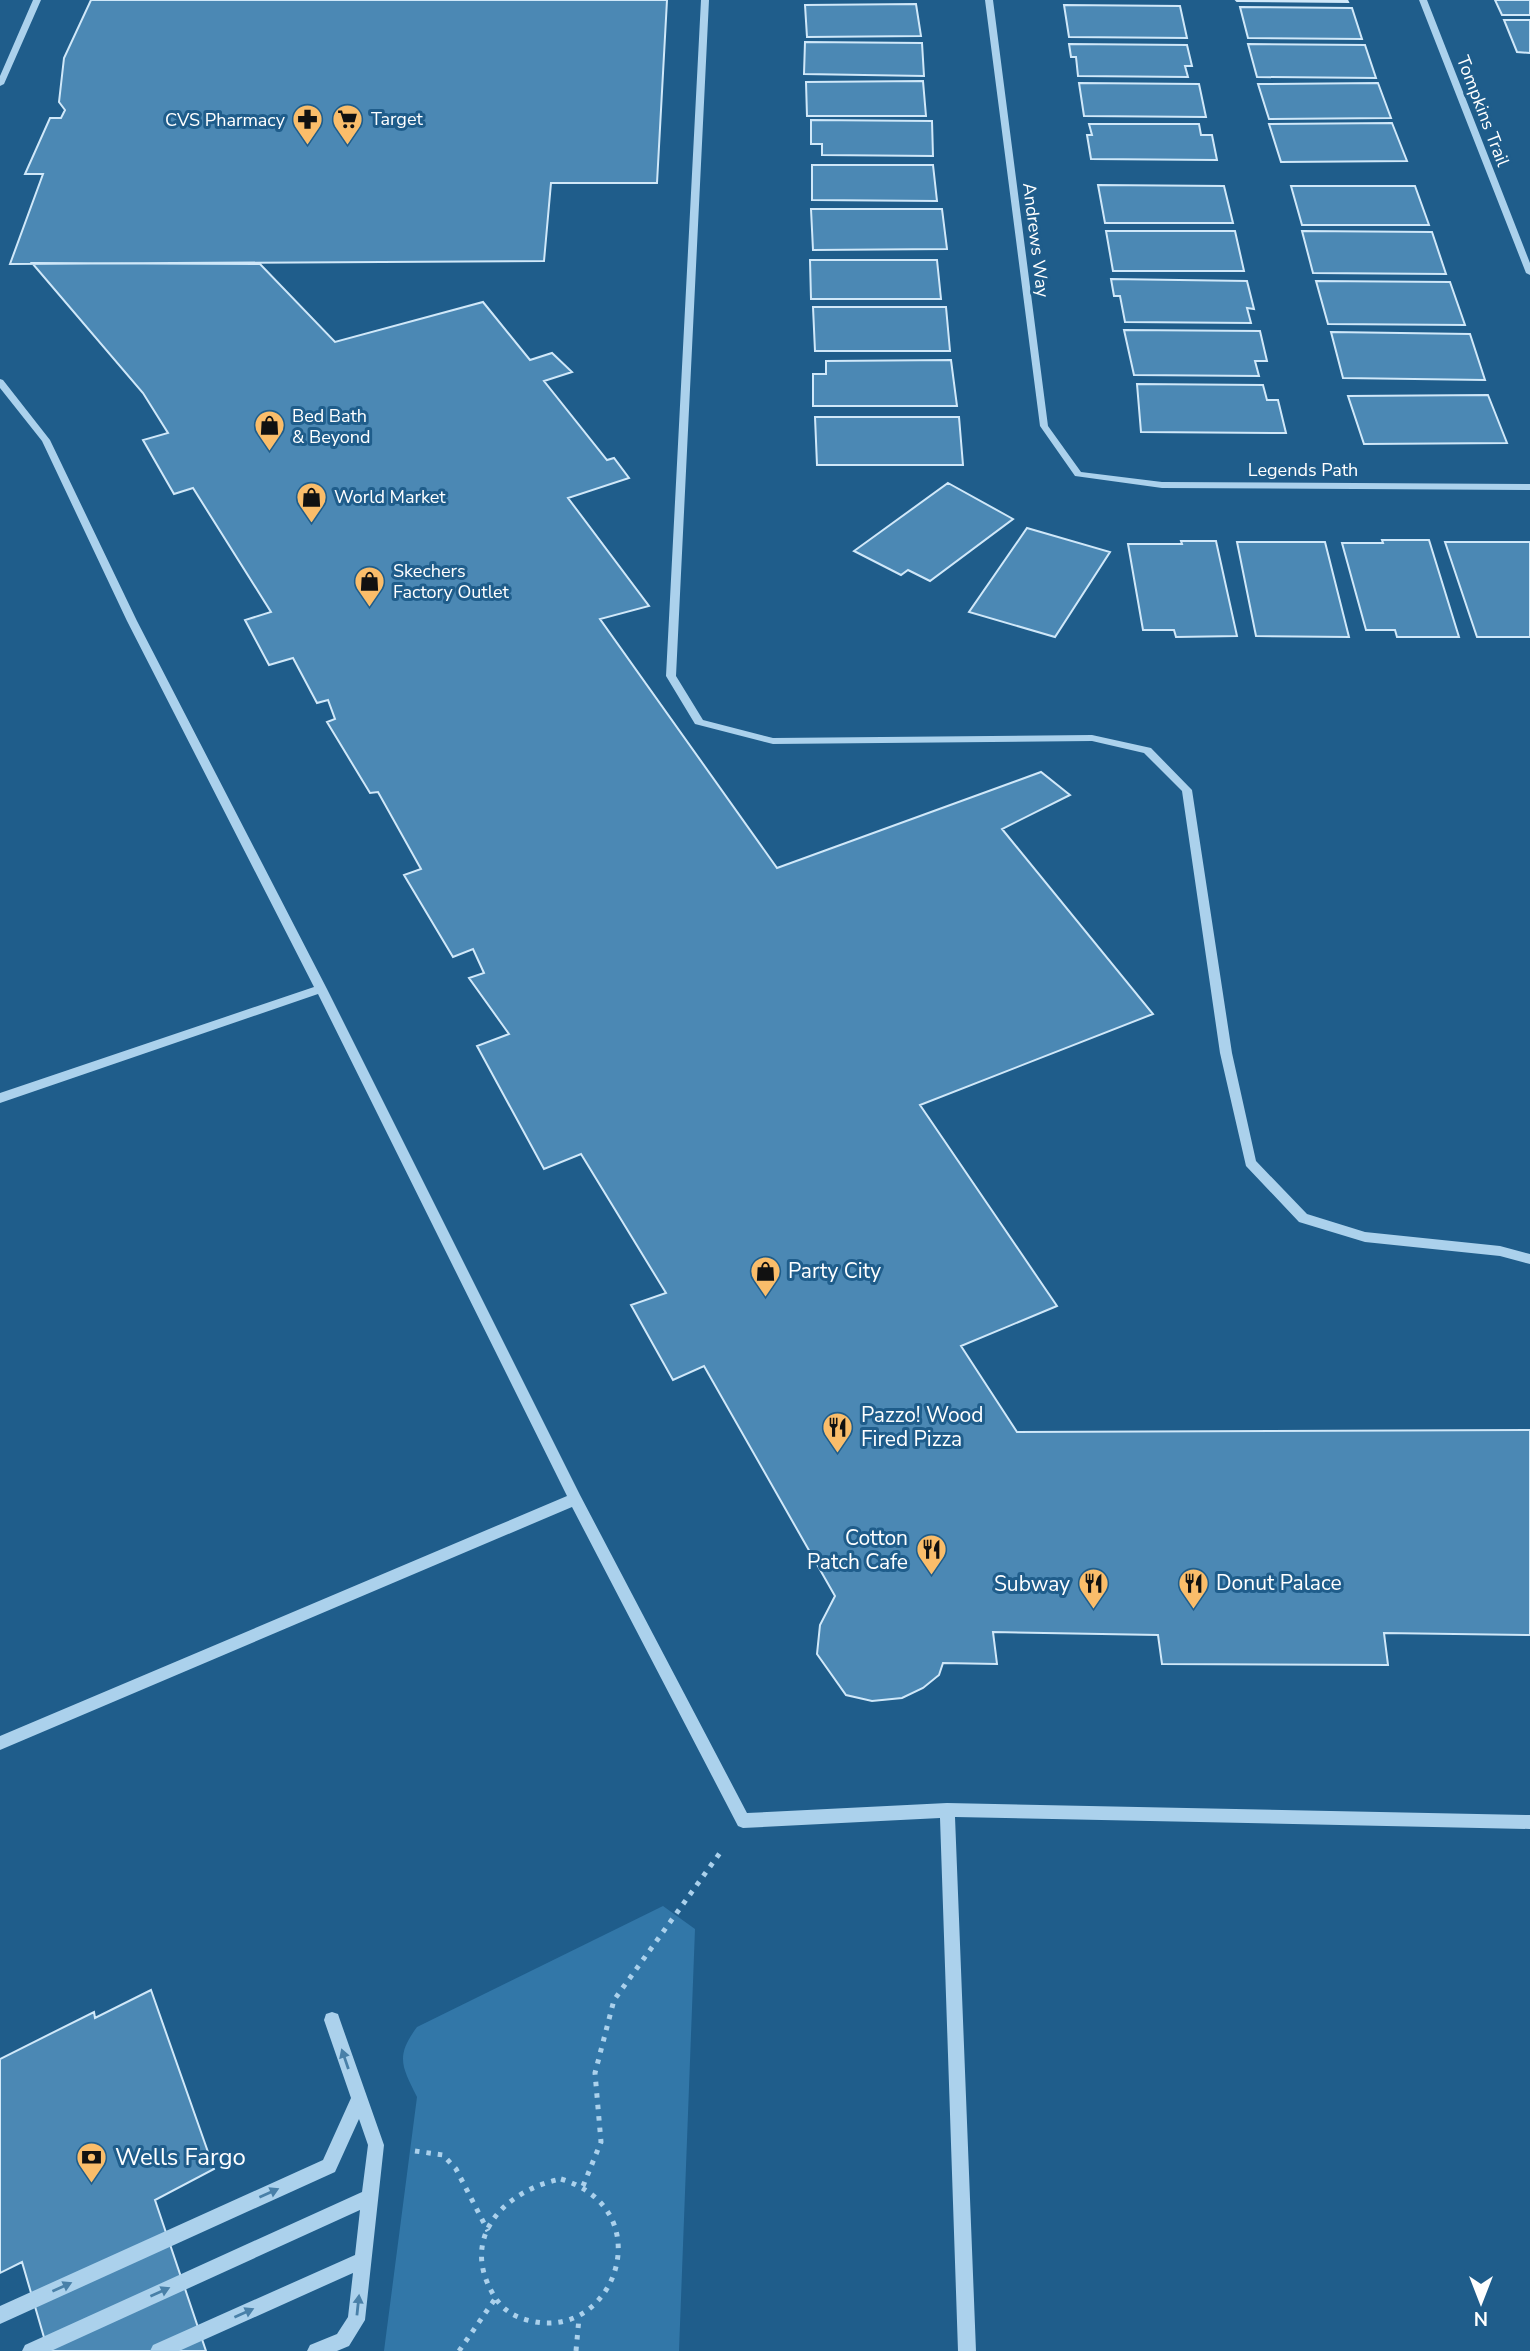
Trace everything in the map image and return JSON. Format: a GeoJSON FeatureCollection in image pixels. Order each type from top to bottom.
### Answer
{"type":"FeatureCollection","features":[{"type":"Feature","properties":{"kind":"street"},"geometry":{"type":"LineString","coordinates":[[0,84],[37,0]]}},
{"type":"Feature","properties":{"kind":"street"},"geometry":{"type":"LineString","coordinates":[[705,0],[671,676],[699,722],[773,741],[1092,738],[1147,750],[1187,790],[1226,1053],[1250,1163],[1303,1219],[1365,1237],[1500,1251],[1530,1258]]}},
{"type":"Feature","properties":{"kind":"street","name":"Andrews Way"},"geometry":{"type":"LineString","coordinates":[[989,0],[1044,426],[1077,474]]}},
{"type":"Feature","properties":{"kind":"street","name":"Tompkins Trail"},"geometry":{"type":"LineString","coordinates":[[1423,0],[1530,273]]}},
{"type":"Feature","properties":{"kind":"street"},"geometry":{"type":"LineString","coordinates":[[0,382],[46,440],[132,621],[321,989],[575,1499],[743,1821],[947,1810],[1530,1822]]}},
{"type":"Feature","properties":{"kind":"street","name":"Legends Path"},"geometry":{"type":"LineString","coordinates":[[1077,474],[1161,485],[1530,487]]}},
{"type":"Feature","properties":{"kind":"street"},"geometry":{"type":"LineString","coordinates":[[0,1098],[321,989]]}},
{"type":"Feature","properties":{"kind":"street"},"geometry":{"type":"LineString","coordinates":[[0,1743],[575,1499]]}},
{"type":"Feature","properties":{"kind":"street"},"geometry":{"type":"LineString","coordinates":[[947,1810],[967,2351]]}},
{"type":"Feature","properties":{"kind":"street"},"geometry":{"type":"LineString","coordinates":[[316,2351],[339,2346],[356,2320],[376,2145],[332,2021]]}},
{"type":"Feature","properties":{"kind":"street"},"geometry":{"type":"LineString","coordinates":[[31,2351],[370,2197]]}},
{"type":"Feature","properties":{"kind":"lane"},"geometry":{"type":"LineString","coordinates":[[0,2315],[329,2166],[359,2099]]}},
{"type":"Feature","properties":{"kind":"lane"},"geometry":{"type":"LineString","coordinates":[[159,2351],[363,2260]]}},
{"type":"Feature","properties":{"kind":"path"},"geometry":{"type":"LineString","coordinates":[[583,2186],[601,2142],[595,2073],[614,2000],[743,1821]]}},
{"type":"Feature","properties":{"kind":"path"},"geometry":{"type":"LineString","coordinates":[[376,2145],[443,2155],[456,2168],[488,2231]]}},
{"type":"Feature","properties":{"kind":"path"},"geometry":{"type":"LineString","coordinates":[[561,2179],[583,2186],[599,2198],[611,2216],[618,2239],[618,2262],[610,2283],[597,2304],[579,2318],[555,2326],[533,2324],[512,2315],[495,2299],[486,2277],[484,2254],[488,2231],[499,2208],[516,2192],[538,2182],[561,2179]]}},
{"type":"Feature","properties":{"kind":"path"},"geometry":{"type":"LineString","coordinates":[[459,2351],[495,2299]]}},
{"type":"Feature","properties":{"kind":"path"},"geometry":{"type":"LineString","coordinates":[[576,2351],[579,2318]]}},
{"type":"Feature","properties":{"kind":"shaded area"},"geometry":{"type":"Polygon","coordinates":[[[663,1906],[695,1929],[679,2351],[384,2351],[417,2097],[403,2062],[403,2054],[410,2037],[417,2027],[663,1906]]]}},
{"type":"Feature","properties":{"kind":"building","name":"Target"},"geometry":{"type":"Polygon","coordinates":[[[91,0],[667,0],[657,183],[551,183],[544,261],[10,264],[43,174],[25,174],[50,118],[61,118],[65,110],[59,102],[64,58],[91,0]]]}},
{"type":"Feature","properties":{"kind":"building"},"geometry":{"type":"Polygon","coordinates":[[[1347,0],[1348,2],[1237,1],[1347,0]]]}},
{"type":"Feature","properties":{"kind":"building"},"geometry":{"type":"Polygon","coordinates":[[[1495,0],[1530,0],[1530,15],[1502,15],[1495,0]]]}},
{"type":"Feature","properties":{"kind":"building"},"geometry":{"type":"Polygon","coordinates":[[[916,4],[921,36],[807,37],[805,5],[916,4]]]}},
{"type":"Feature","properties":{"kind":"building"},"geometry":{"type":"Polygon","coordinates":[[[1064,5],[1180,6],[1187,38],[1069,37],[1064,5]]]}},
{"type":"Feature","properties":{"kind":"building"},"geometry":{"type":"Polygon","coordinates":[[[1240,7],[1352,8],[1362,39],[1248,38],[1240,7]]]}},
{"type":"Feature","properties":{"kind":"building"},"geometry":{"type":"Polygon","coordinates":[[[1504,20],[1530,20],[1530,53],[1517,52],[1504,20]]]}},
{"type":"Feature","properties":{"kind":"building"},"geometry":{"type":"Polygon","coordinates":[[[805,42],[922,43],[924,76],[804,74],[805,42]]]}},
{"type":"Feature","properties":{"kind":"building"},"geometry":{"type":"Polygon","coordinates":[[[1069,44],[1187,45],[1192,66],[1185,66],[1188,77],[1078,76],[1076,57],[1071,57],[1069,44]]]}},
{"type":"Feature","properties":{"kind":"building"},"geometry":{"type":"Polygon","coordinates":[[[1248,44],[1365,45],[1376,78],[1257,77],[1248,44]]]}},
{"type":"Feature","properties":{"kind":"building"},"geometry":{"type":"Polygon","coordinates":[[[923,81],[926,116],[807,116],[806,82],[923,81]]]}},
{"type":"Feature","properties":{"kind":"building"},"geometry":{"type":"Polygon","coordinates":[[[1079,83],[1199,84],[1206,117],[1084,116],[1079,83]]]}},
{"type":"Feature","properties":{"kind":"building"},"geometry":{"type":"Polygon","coordinates":[[[1378,83],[1391,118],[1269,119],[1258,84],[1378,83]]]}},
{"type":"Feature","properties":{"kind":"building"},"geometry":{"type":"Polygon","coordinates":[[[811,120],[932,121],[933,156],[822,155],[822,144],[811,144],[811,120]]]}},
{"type":"Feature","properties":{"kind":"building"},"geometry":{"type":"Polygon","coordinates":[[[1392,123],[1407,161],[1281,162],[1269,124],[1392,123]]]}},
{"type":"Feature","properties":{"kind":"building"},"geometry":{"type":"Polygon","coordinates":[[[1089,124],[1199,124],[1201,135],[1212,135],[1217,160],[1091,159],[1087,135],[1092,135],[1089,124]]]}},
{"type":"Feature","properties":{"kind":"building"},"geometry":{"type":"Polygon","coordinates":[[[812,165],[933,165],[937,201],[812,200],[812,165]]]}},
{"type":"Feature","properties":{"kind":"building"},"geometry":{"type":"Polygon","coordinates":[[[1098,185],[1224,186],[1233,223],[1105,223],[1098,185]]]}},
{"type":"Feature","properties":{"kind":"building"},"geometry":{"type":"Polygon","coordinates":[[[1291,186],[1415,186],[1429,225],[1302,225],[1291,186]]]}},
{"type":"Feature","properties":{"kind":"building"},"geometry":{"type":"Polygon","coordinates":[[[811,209],[942,209],[947,249],[813,250],[811,209]]]}},
{"type":"Feature","properties":{"kind":"building"},"geometry":{"type":"Polygon","coordinates":[[[1106,231],[1235,231],[1244,271],[1113,271],[1106,231]]]}},
{"type":"Feature","properties":{"kind":"building"},"geometry":{"type":"Polygon","coordinates":[[[1302,231],[1432,232],[1446,274],[1313,273],[1302,231]]]}},
{"type":"Feature","properties":{"kind":"building"},"geometry":{"type":"Polygon","coordinates":[[[810,260],[937,260],[941,299],[811,299],[810,260]]]}},
{"type":"Feature","properties":{"kind":"building"},"geometry":{"type":"Polygon","coordinates":[[[32,263],[260,264],[335,342],[483,302],[530,360],[552,353],[572,372],[544,381],[607,460],[614,458],[629,478],[568,498],[649,606],[600,619],[777,868],[1041,772],[1070,795],[1002,829],[1153,1014],[920,1105],[1057,1306],[961,1346],[1017,1432],[1530,1430],[1530,1635],[1384,1633],[1388,1665],[1162,1664],[1158,1635],[993,1632],[997,1664],[943,1663],[939,1675],[923,1688],[902,1698],[872,1701],[846,1695],[817,1654],[820,1625],[835,1596],[704,1366],[673,1380],[631,1305],[666,1293],[581,1154],[544,1169],[477,1046],[509,1034],[469,978],[484,973],[473,949],[453,957],[404,875],[421,869],[378,792],[370,793],[327,722],[335,719],[328,700],[317,703],[293,658],[269,665],[245,620],[271,612],[193,488],[174,494],[143,440],[168,433],[143,393],[32,263]]]}},
{"type":"Feature","properties":{"kind":"building"},"geometry":{"type":"Polygon","coordinates":[[[1111,279],[1247,281],[1254,309],[1247,308],[1251,323],[1125,322],[1120,296],[1114,296],[1111,279]]]}},
{"type":"Feature","properties":{"kind":"building"},"geometry":{"type":"Polygon","coordinates":[[[1316,281],[1450,282],[1465,325],[1328,324],[1316,281]]]}},
{"type":"Feature","properties":{"kind":"building"},"geometry":{"type":"Polygon","coordinates":[[[813,307],[946,307],[950,351],[815,351],[813,307]]]}},
{"type":"Feature","properties":{"kind":"building"},"geometry":{"type":"Polygon","coordinates":[[[1124,330],[1260,331],[1267,361],[1255,361],[1259,376],[1134,375],[1124,330]]]}},
{"type":"Feature","properties":{"kind":"building"},"geometry":{"type":"Polygon","coordinates":[[[1331,332],[1470,334],[1485,380],[1343,378],[1331,332]]]}},
{"type":"Feature","properties":{"kind":"building"},"geometry":{"type":"Polygon","coordinates":[[[951,360],[957,406],[813,406],[813,374],[826,374],[826,361],[951,360]]]}},
{"type":"Feature","properties":{"kind":"building"},"geometry":{"type":"Polygon","coordinates":[[[1137,384],[1263,385],[1267,400],[1278,400],[1286,433],[1141,432],[1137,384]]]}},
{"type":"Feature","properties":{"kind":"building"},"geometry":{"type":"Polygon","coordinates":[[[1488,395],[1507,443],[1364,444],[1348,396],[1488,395]]]}},
{"type":"Feature","properties":{"kind":"building"},"geometry":{"type":"Polygon","coordinates":[[[815,417],[959,417],[963,465],[817,465],[815,417]]]}},
{"type":"Feature","properties":{"kind":"building"},"geometry":{"type":"Polygon","coordinates":[[[948,483],[1013,519],[930,581],[908,570],[901,575],[854,551],[948,483]]]}},
{"type":"Feature","properties":{"kind":"building"},"geometry":{"type":"Polygon","coordinates":[[[1027,528],[1110,552],[1055,637],[969,612],[1027,528]]]}},
{"type":"Feature","properties":{"kind":"building"},"geometry":{"type":"Polygon","coordinates":[[[1382,540],[1429,540],[1459,637],[1397,637],[1395,630],[1366,630],[1342,543],[1383,543],[1382,540]]]}},
{"type":"Feature","properties":{"kind":"building"},"geometry":{"type":"Polygon","coordinates":[[[1181,541],[1216,541],[1237,636],[1176,637],[1174,630],[1143,630],[1128,544],[1182,544],[1181,541]]]}},
{"type":"Feature","properties":{"kind":"building"},"geometry":{"type":"Polygon","coordinates":[[[1237,542],[1325,542],[1349,637],[1256,636],[1237,542]]]}},
{"type":"Feature","properties":{"kind":"building"},"geometry":{"type":"Polygon","coordinates":[[[1445,542],[1530,542],[1530,637],[1477,637],[1445,542]]]}},
{"type":"Feature","properties":{"kind":"building","name":"Wells Fargo"},"geometry":{"type":"Polygon","coordinates":[[[151,1990],[214,2169],[155,2200],[206,2351],[48,2351],[22,2262],[0,2273],[0,2059],[94,2012],[95,2018],[151,1990]]]}},
{"type":"Feature","properties":{"kind":"place","name":"Target"},"geometry":{"type":"Point","coordinates":[348,146]}},
{"type":"Feature","properties":{"kind":"place","name":"CVS Pharmacy"},"geometry":{"type":"Point","coordinates":[308,147]}},
{"type":"Feature","properties":{"kind":"place","name":"Bed Bath & Beyond"},"geometry":{"type":"Point","coordinates":[269,453]}},
{"type":"Feature","properties":{"kind":"place","name":"World Market"},"geometry":{"type":"Point","coordinates":[311,524]}},
{"type":"Feature","properties":{"kind":"place","name":"Skechers Factory Outlet"},"geometry":{"type":"Point","coordinates":[370,608]}},
{"type":"Feature","properties":{"kind":"place","name":"Party City"},"geometry":{"type":"Point","coordinates":[765,1298]}},
{"type":"Feature","properties":{"kind":"place","name":"Pazzo! Wood Fired Pizza"},"geometry":{"type":"Point","coordinates":[838,1454]}},
{"type":"Feature","properties":{"kind":"place","name":"Cotton Patch Cafe"},"geometry":{"type":"Point","coordinates":[931,1577]}},
{"type":"Feature","properties":{"kind":"place","name":"Donut Palace"},"geometry":{"type":"Point","coordinates":[1193,1610]}},
{"type":"Feature","properties":{"kind":"place","name":"Subway"},"geometry":{"type":"Point","coordinates":[1093,1611]}},
{"type":"Feature","properties":{"kind":"place","name":"Wells Fargo"},"geometry":{"type":"Point","coordinates":[92,2184]}}]}
